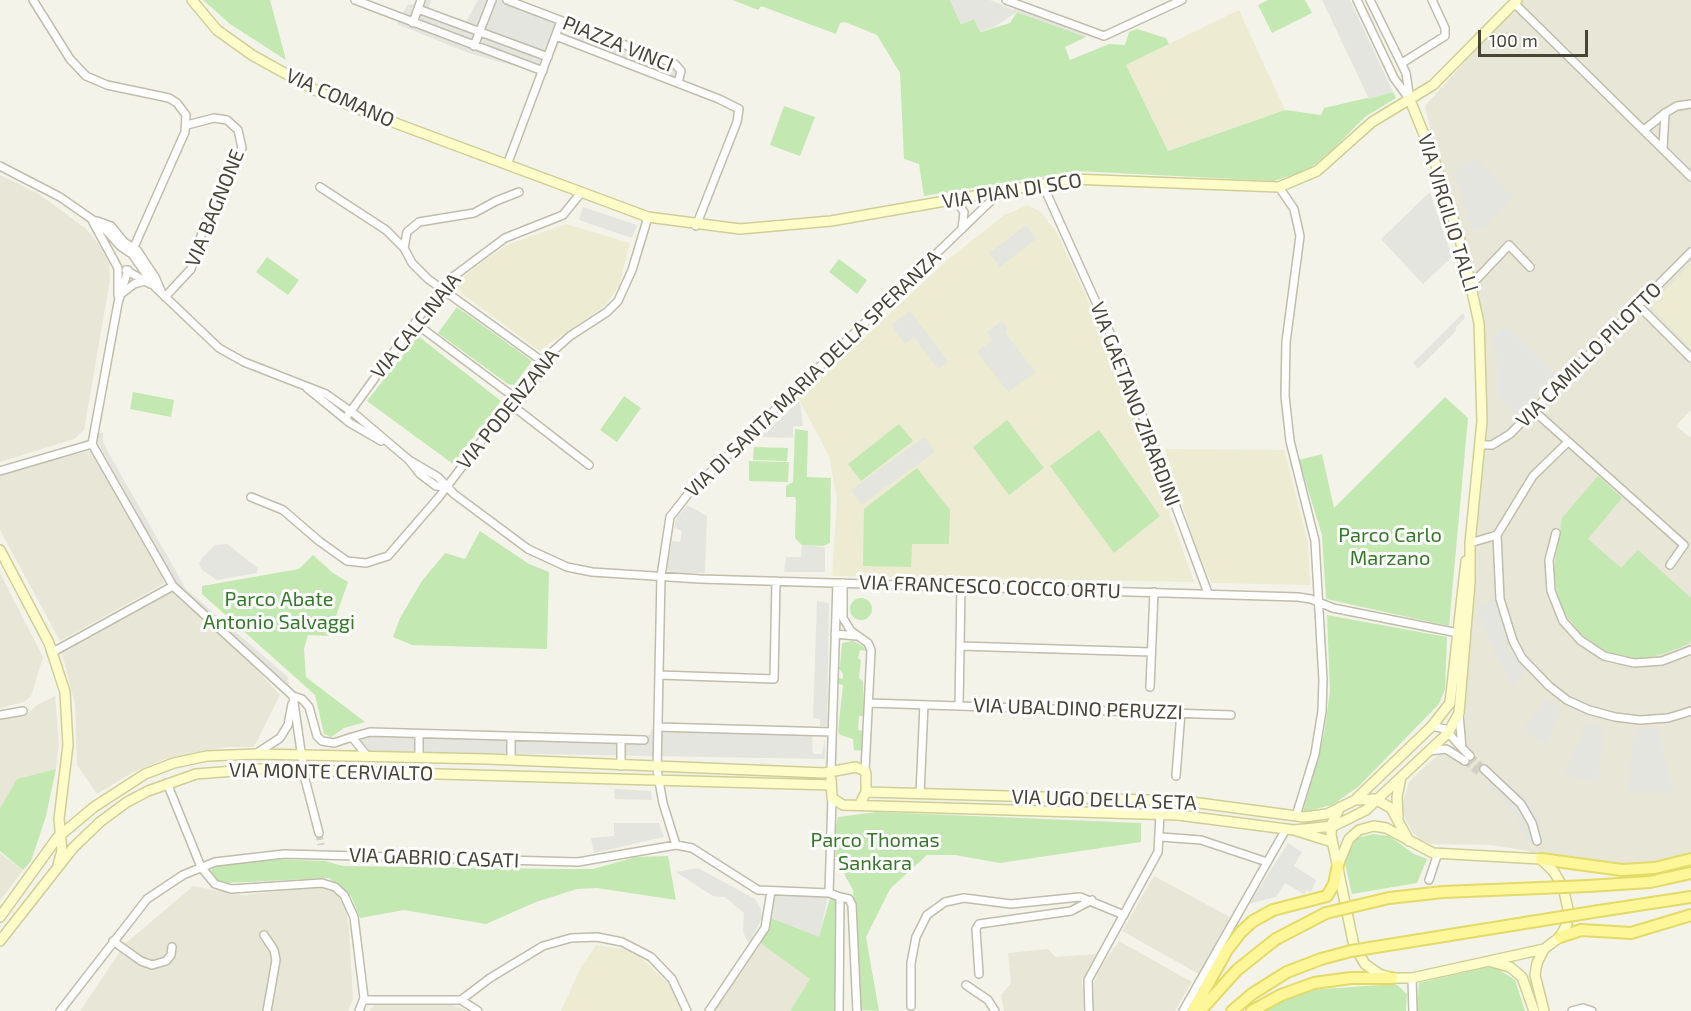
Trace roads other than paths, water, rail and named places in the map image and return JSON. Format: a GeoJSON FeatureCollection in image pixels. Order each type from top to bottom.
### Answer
{"type":"FeatureCollection","features":[{"type":"Feature","properties":{"kind":"main road"},"geometry":{"type":"LineString","coordinates":[[1541,859],[1613,870],[1655,868],[1691,859]]}},
{"type":"Feature","properties":{"kind":"main road"},"geometry":{"type":"LineString","coordinates":[[1193,1011],[1227,950],[1241,932],[1257,918],[1273,910],[1327,896],[1334,886],[1338,865]]}},
{"type":"Feature","properties":{"kind":"main road"},"geometry":{"type":"LineString","coordinates":[[1200,1011],[1240,966],[1276,939],[1316,918],[1354,905],[1403,896],[1650,882],[1691,873]]}},
{"type":"Feature","properties":{"kind":"main road"},"geometry":{"type":"LineString","coordinates":[[1232,1011],[1252,994],[1287,972],[1347,952],[1691,897]]}},
{"type":"Feature","properties":{"kind":"main road"},"geometry":{"type":"LineString","coordinates":[[1560,937],[1581,930],[1631,933],[1691,915]]}},
{"type":"Feature","properties":{"kind":"main road"},"geometry":{"type":"LineString","coordinates":[[1252,1011],[1281,995],[1314,983],[1351,978],[1392,978]]}},
{"type":"Feature","properties":{"kind":"street"},"geometry":{"type":"LineString","coordinates":[[33,0],[70,59],[86,76],[107,86],[169,98],[182,108],[187,125],[134,247]]}},
{"type":"Feature","properties":{"kind":"street","name":"VIA COMANO"},"geometry":{"type":"LineString","coordinates":[[192,0],[225,37],[315,90],[363,111],[580,194]]}},
{"type":"Feature","properties":{"kind":"street"},"geometry":{"type":"LineString","coordinates":[[355,0],[543,71]]}},
{"type":"Feature","properties":{"kind":"street"},"geometry":{"type":"LineString","coordinates":[[474,45],[492,0]]}},
{"type":"Feature","properties":{"kind":"street","name":"PIAZZA VINCI"},"geometry":{"type":"LineString","coordinates":[[507,0],[678,65],[681,72],[678,83]]}},
{"type":"Feature","properties":{"kind":"street"},"geometry":{"type":"LineString","coordinates":[[1006,0],[1104,36],[1182,0]]}},
{"type":"Feature","properties":{"kind":"street"},"geometry":{"type":"LineString","coordinates":[[1357,0],[1395,78],[1410,100]]}},
{"type":"Feature","properties":{"kind":"street"},"geometry":{"type":"LineString","coordinates":[[1370,0],[1402,63],[1409,81],[1410,100]]}},
{"type":"Feature","properties":{"kind":"street"},"geometry":{"type":"LineString","coordinates":[[1402,63],[1445,36],[1445,28],[1432,0]]}},
{"type":"Feature","properties":{"kind":"street"},"geometry":{"type":"LineString","coordinates":[[1516,2],[1691,177]]}},
{"type":"Feature","properties":{"kind":"street","name":"VIA PIAN DI SCO"},"geometry":{"type":"LineString","coordinates":[[580,194],[648,217],[696,226],[740,229],[784,226],[1042,183],[1103,178],[1234,187],[1279,187],[1317,171],[1366,126],[1437,81],[1516,2]]}},
{"type":"Feature","properties":{"kind":"street"},"geometry":{"type":"LineString","coordinates":[[413,23],[418,3],[479,32],[548,57]]}},
{"type":"Feature","properties":{"kind":"street"},"geometry":{"type":"LineString","coordinates":[[507,165],[561,21]]}},
{"type":"Feature","properties":{"kind":"street","name":"PIAZZA VINCI"},"geometry":{"type":"LineString","coordinates":[[556,36],[733,104],[739,109],[740,116],[696,226]]}},
{"type":"Feature","properties":{"kind":"street","name":"VIA VIRGILIO TALLI"},"geometry":{"type":"LineString","coordinates":[[1355,800],[1448,708],[1451,699],[1463,579],[1470,543],[1480,445],[1481,350],[1472,284],[1443,186],[1410,100]]}},
{"type":"Feature","properties":{"kind":"street"},"geometry":{"type":"LineString","coordinates":[[1644,130],[1677,106],[1691,104]]}},
{"type":"Feature","properties":{"kind":"street"},"geometry":{"type":"LineString","coordinates":[[1662,148],[1665,113]]}},
{"type":"Feature","properties":{"kind":"street","name":"VIA BAGNONE"},"geometry":{"type":"LineString","coordinates":[[164,296],[190,269],[202,232],[242,145],[238,130],[227,120],[214,118],[187,125]]}},
{"type":"Feature","properties":{"kind":"street"},"geometry":{"type":"LineString","coordinates":[[0,166],[60,197],[103,227],[124,250],[130,252],[155,287],[204,336],[223,351],[326,394],[350,411],[388,444]]}},
{"type":"Feature","properties":{"kind":"street","name":"VIA GAETANO ZIRARDINI"},"geometry":{"type":"LineString","coordinates":[[1042,183],[1116,344],[1208,593]]}},
{"type":"Feature","properties":{"kind":"street"},"geometry":{"type":"LineString","coordinates":[[1279,187],[1294,209],[1299,228],[1299,254],[1286,342],[1285,402],[1290,441],[1315,541],[1322,711],[1315,754],[1296,816]]}},
{"type":"Feature","properties":{"kind":"street"},"geometry":{"type":"LineString","coordinates":[[320,188],[386,230],[404,248],[415,267],[542,361]]}},
{"type":"Feature","properties":{"kind":"street","name":"VIA DI SANTA MARIA DELLA SPERANZA"},"geometry":{"type":"LineString","coordinates":[[676,845],[657,767],[661,576],[668,523],[679,504],[1001,191]]}},
{"type":"Feature","properties":{"kind":"street"},"geometry":{"type":"LineString","coordinates":[[404,248],[407,232],[419,222],[474,213],[519,192]]}},
{"type":"Feature","properties":{"kind":"street","name":"VIA CALCINAIA"},"geometry":{"type":"LineString","coordinates":[[345,418],[441,288],[491,247],[521,231],[563,215],[575,204],[580,194]]}},
{"type":"Feature","properties":{"kind":"street"},"geometry":{"type":"LineString","coordinates":[[955,199],[964,212],[961,232]]}},
{"type":"Feature","properties":{"kind":"street","name":"VIA PODENZANA"},"geometry":{"type":"LineString","coordinates":[[251,497],[283,510],[341,558],[353,563],[380,561],[395,551],[542,361],[558,345],[607,312],[618,301],[632,270],[648,217]]}},
{"type":"Feature","properties":{"kind":"street"},"geometry":{"type":"LineString","coordinates":[[91,219],[109,225],[124,242],[134,247],[156,279],[164,296]]}},
{"type":"Feature","properties":{"kind":"street"},"geometry":{"type":"LineString","coordinates":[[91,219],[115,258],[118,268],[118,303]]}},
{"type":"Feature","properties":{"kind":"street"},"geometry":{"type":"LineString","coordinates":[[1472,284],[1509,245],[1530,267]]}},
{"type":"Feature","properties":{"kind":"street"},"geometry":{"type":"LineString","coordinates":[[115,258],[118,252],[124,250]]}},
{"type":"Feature","properties":{"kind":"street","name":"VIA CAMILLO PILOTTO"},"geometry":{"type":"LineString","coordinates":[[1480,445],[1492,445],[1503,439],[1691,252]]}},
{"type":"Feature","properties":{"kind":"street"},"geometry":{"type":"LineString","coordinates":[[134,259],[133,266],[128,270],[118,303],[93,444],[173,586],[293,696],[304,770],[319,833]]}},
{"type":"Feature","properties":{"kind":"street"},"geometry":{"type":"LineString","coordinates":[[118,268],[128,270],[155,287]]}},
{"type":"Feature","properties":{"kind":"street"},"geometry":{"type":"LineString","coordinates":[[121,294],[132,285],[145,281]]}},
{"type":"Feature","properties":{"kind":"street"},"geometry":{"type":"LineString","coordinates":[[1638,305],[1691,358]]}},
{"type":"Feature","properties":{"kind":"street"},"geometry":{"type":"LineString","coordinates":[[415,323],[514,397]]}},
{"type":"Feature","properties":{"kind":"street"},"geometry":{"type":"LineString","coordinates":[[303,386],[345,418],[388,444]]}},
{"type":"Feature","properties":{"kind":"street"},"geometry":{"type":"LineString","coordinates":[[509,403],[589,465]]}},
{"type":"Feature","properties":{"kind":"street"},"geometry":{"type":"LineString","coordinates":[[1533,410],[1684,545],[1670,565]]}},
{"type":"Feature","properties":{"kind":"street"},"geometry":{"type":"LineString","coordinates":[[1568,442],[1533,476],[1497,535],[1499,591],[1505,621],[1522,658],[1549,686],[1571,702],[1615,717],[1653,720],[1691,711]]}},
{"type":"Feature","properties":{"kind":"street"},"geometry":{"type":"LineString","coordinates":[[0,471],[93,444]]}},
{"type":"Feature","properties":{"kind":"street","name":"VIA FRANCESCO COCCO ORTU"},"geometry":{"type":"LineString","coordinates":[[388,444],[436,486],[446,488],[524,546],[556,564],[592,572],[776,581],[1304,597],[1333,608],[1458,633]]}},
{"type":"Feature","properties":{"kind":"street"},"geometry":{"type":"LineString","coordinates":[[1556,533],[1549,560],[1551,591],[1563,621],[1580,640],[1604,656],[1634,663],[1662,661],[1691,650]]}},
{"type":"Feature","properties":{"kind":"street"},"geometry":{"type":"LineString","coordinates":[[1470,543],[1497,535]]}},
{"type":"Feature","properties":{"kind":"street","name":"VIA VIRGILIO TALLI"},"geometry":{"type":"LineString","coordinates":[[1290,830],[1331,826],[1355,816],[1378,799],[1448,733],[1459,713],[1470,582],[1470,543]]}},
{"type":"Feature","properties":{"kind":"street"},"geometry":{"type":"LineString","coordinates":[[0,550],[53,651],[63,686],[68,728],[60,836],[62,851],[56,870]]}},
{"type":"Feature","properties":{"kind":"street"},"geometry":{"type":"LineString","coordinates":[[659,675],[774,679],[776,581]]}},
{"type":"Feature","properties":{"kind":"street"},"geometry":{"type":"LineString","coordinates":[[829,892],[835,634],[840,583]]}},
{"type":"Feature","properties":{"kind":"street"},"geometry":{"type":"LineString","coordinates":[[832,798],[843,805],[860,804],[866,792],[871,650],[868,643],[858,637],[843,618],[840,583]]}},
{"type":"Feature","properties":{"kind":"street"},"geometry":{"type":"LineString","coordinates":[[53,651],[173,586]]}},
{"type":"Feature","properties":{"kind":"street"},"geometry":{"type":"LineString","coordinates":[[959,706],[962,586]]}},
{"type":"Feature","properties":{"kind":"street"},"geometry":{"type":"LineString","coordinates":[[1150,687],[1154,592]]}},
{"type":"Feature","properties":{"kind":"street"},"geometry":{"type":"LineString","coordinates":[[835,634],[858,637]]}},
{"type":"Feature","properties":{"kind":"street"},"geometry":{"type":"LineString","coordinates":[[960,646],[1151,652]]}},
{"type":"Feature","properties":{"kind":"street"},"geometry":{"type":"LineString","coordinates":[[257,754],[275,743],[283,733],[290,719],[293,696]]}},
{"type":"Feature","properties":{"kind":"street","name":"VIA MONTE CERVIALTO"},"geometry":{"type":"LineString","coordinates":[[293,696],[302,699],[309,707],[317,736],[322,741],[334,743],[366,732],[644,740]]}},
{"type":"Feature","properties":{"kind":"street","name":"VIA UBALDINO PERUZZI"},"geometry":{"type":"LineString","coordinates":[[869,703],[1231,715]]}},
{"type":"Feature","properties":{"kind":"street"},"geometry":{"type":"LineString","coordinates":[[920,794],[924,705]]}},
{"type":"Feature","properties":{"kind":"street"},"geometry":{"type":"LineString","coordinates":[[0,715],[23,711]]}},
{"type":"Feature","properties":{"kind":"street"},"geometry":{"type":"LineString","coordinates":[[1176,776],[1181,712]]}},
{"type":"Feature","properties":{"kind":"street"},"geometry":{"type":"LineString","coordinates":[[1459,713],[1462,748]]}},
{"type":"Feature","properties":{"kind":"street"},"geometry":{"type":"LineString","coordinates":[[1425,754],[1446,749],[1467,758],[1462,748],[1448,733],[1439,726],[1432,726]]}},
{"type":"Feature","properties":{"kind":"street"},"geometry":{"type":"LineString","coordinates":[[658,727],[832,732]]}},
{"type":"Feature","properties":{"kind":"street","name":"VIA MONTE CERVIALTO"},"geometry":{"type":"LineString","coordinates":[[418,758],[419,734]]}},
{"type":"Feature","properties":{"kind":"street"},"geometry":{"type":"LineString","coordinates":[[352,736],[367,756]]}},
{"type":"Feature","properties":{"kind":"street"},"geometry":{"type":"LineString","coordinates":[[511,737],[511,760]]}},
{"type":"Feature","properties":{"kind":"street"},"geometry":{"type":"LineString","coordinates":[[621,740],[621,766]]}},
{"type":"Feature","properties":{"kind":"street","name":"VIA MONTE CERVIALTO"},"geometry":{"type":"LineString","coordinates":[[0,917],[60,836],[103,801],[152,771],[199,758],[257,754],[367,756],[824,773],[831,771]]}},
{"type":"Feature","properties":{"kind":"street"},"geometry":{"type":"LineString","coordinates":[[831,771],[853,766],[865,771]]}},
{"type":"Feature","properties":{"kind":"street","name":"VIA MONTE CERVIALTO"},"geometry":{"type":"LineString","coordinates":[[0,941],[77,844],[130,800],[167,783],[225,770],[304,770],[831,785]]}},
{"type":"Feature","properties":{"kind":"street"},"geometry":{"type":"LineString","coordinates":[[1482,771],[1521,804],[1532,823],[1537,841]]}},
{"type":"Feature","properties":{"kind":"street"},"geometry":{"type":"LineString","coordinates":[[1399,822],[1397,802],[1401,777]]}},
{"type":"Feature","properties":{"kind":"street"},"geometry":{"type":"LineString","coordinates":[[167,783],[201,867],[212,882],[225,888],[314,883],[337,888],[348,901],[354,917],[364,1000],[359,1011]]}},
{"type":"Feature","properties":{"kind":"street","name":"VIA UGO DELLA SETA"},"geometry":{"type":"LineString","coordinates":[[866,792],[1184,801],[1296,816],[1321,815],[1355,800]]}},
{"type":"Feature","properties":{"kind":"street"},"geometry":{"type":"LineString","coordinates":[[1355,800],[1378,799],[1390,806],[1409,841]]}},
{"type":"Feature","properties":{"kind":"street","name":"VIA UGO DELLA SETA"},"geometry":{"type":"LineString","coordinates":[[860,804],[1160,814],[1229,820],[1290,830]]}},
{"type":"Feature","properties":{"kind":"street"},"geometry":{"type":"LineString","coordinates":[[1338,865],[1346,843],[1364,828],[1386,828],[1438,853],[1541,859],[1559,878],[1567,900],[1568,921],[1560,937],[1544,949],[1412,978],[1392,978],[1371,969],[1356,953],[1332,842],[1331,826],[1340,807]]}},
{"type":"Feature","properties":{"kind":"street"},"geometry":{"type":"LineString","coordinates":[[1089,1011],[1088,980],[1157,855],[1161,837],[1160,814]]}},
{"type":"Feature","properties":{"kind":"street"},"geometry":{"type":"LineString","coordinates":[[1183,1011],[1267,862],[1290,830],[1332,842]]}},
{"type":"Feature","properties":{"kind":"street"},"geometry":{"type":"LineString","coordinates":[[1161,837],[1198,840],[1267,862]]}},
{"type":"Feature","properties":{"kind":"street"},"geometry":{"type":"LineString","coordinates":[[321,844],[323,855]]}},
{"type":"Feature","properties":{"kind":"street"},"geometry":{"type":"LineString","coordinates":[[676,845],[692,848],[754,889],[829,892],[849,899],[852,905],[857,1011]]}},
{"type":"Feature","properties":{"kind":"street","name":"VIA GABRIO CASATI"},"geometry":{"type":"LineString","coordinates":[[60,1011],[113,941],[154,893],[180,876],[215,862],[250,856],[323,855],[573,862],[676,845]]}},
{"type":"Feature","properties":{"kind":"street"},"geometry":{"type":"LineString","coordinates":[[1429,880],[1438,853]]}},
{"type":"Feature","properties":{"kind":"street"},"geometry":{"type":"LineString","coordinates":[[709,1011],[765,928],[771,891]]}},
{"type":"Feature","properties":{"kind":"street"},"geometry":{"type":"LineString","coordinates":[[839,1011],[840,897]]}},
{"type":"Feature","properties":{"kind":"street"},"geometry":{"type":"LineString","coordinates":[[911,1006],[911,963],[916,937],[924,919],[940,905],[964,898],[1011,904],[1068,897],[1092,900],[1124,915]]}},
{"type":"Feature","properties":{"kind":"street"},"geometry":{"type":"LineString","coordinates":[[979,974],[976,929],[979,924],[1071,911],[1092,900]]}},
{"type":"Feature","properties":{"kind":"street"},"geometry":{"type":"LineString","coordinates":[[264,935],[274,950],[276,960],[267,1011]]}},
{"type":"Feature","properties":{"kind":"street"},"geometry":{"type":"LineString","coordinates":[[461,1000],[490,978],[543,946],[571,938],[597,937],[622,942],[651,957],[675,984],[687,1011]]}},
{"type":"Feature","properties":{"kind":"street"},"geometry":{"type":"LineString","coordinates":[[113,941],[141,961],[152,965],[166,961],[171,955],[172,948]]}},
{"type":"Feature","properties":{"kind":"street"},"geometry":{"type":"LineString","coordinates":[[1543,1010],[1535,975],[1537,963],[1544,949]]}},
{"type":"Feature","properties":{"kind":"street"},"geometry":{"type":"LineString","coordinates":[[1490,961],[1520,974],[1543,1010]]}},
{"type":"Feature","properties":{"kind":"street"},"geometry":{"type":"LineString","coordinates":[[1412,978],[1413,1011]]}},
{"type":"Feature","properties":{"kind":"street"},"geometry":{"type":"LineString","coordinates":[[966,985],[988,1000],[995,1011]]}},
{"type":"Feature","properties":{"kind":"street"},"geometry":{"type":"LineString","coordinates":[[364,1000],[461,1000],[478,1011]]}},
{"type":"Feature","properties":{"kind":"street"},"geometry":{"type":"LineString","coordinates":[[1572,1011],[1585,1008],[1592,1011]]}},
{"type":"Feature","properties":{"kind":"tunnel"},"geometry":{"type":"LineString","coordinates":[[1470,756],[1484,769]]}},
{"type":"Feature","properties":{"kind":"tunnel"},"geometry":{"type":"LineString","coordinates":[[1465,761],[1480,773]]}},
{"type":"Feature","properties":{"kind":"tunnel"},"geometry":{"type":"LineString","coordinates":[[319,833],[321,845]]}},
{"type":"Feature","properties":{"kind":"park label","name":"Parco Carlo Marzano"},"geometry":{"type":"Point","coordinates":[1390,546]}},
{"type":"Feature","properties":{"kind":"park label","name":"Parco Abate Antonio Salvaggi"},"geometry":{"type":"Point","coordinates":[279,610]}},
{"type":"Feature","properties":{"kind":"park label","name":"Parco Thomas Sankara"},"geometry":{"type":"Point","coordinates":[875,852]}}]}
